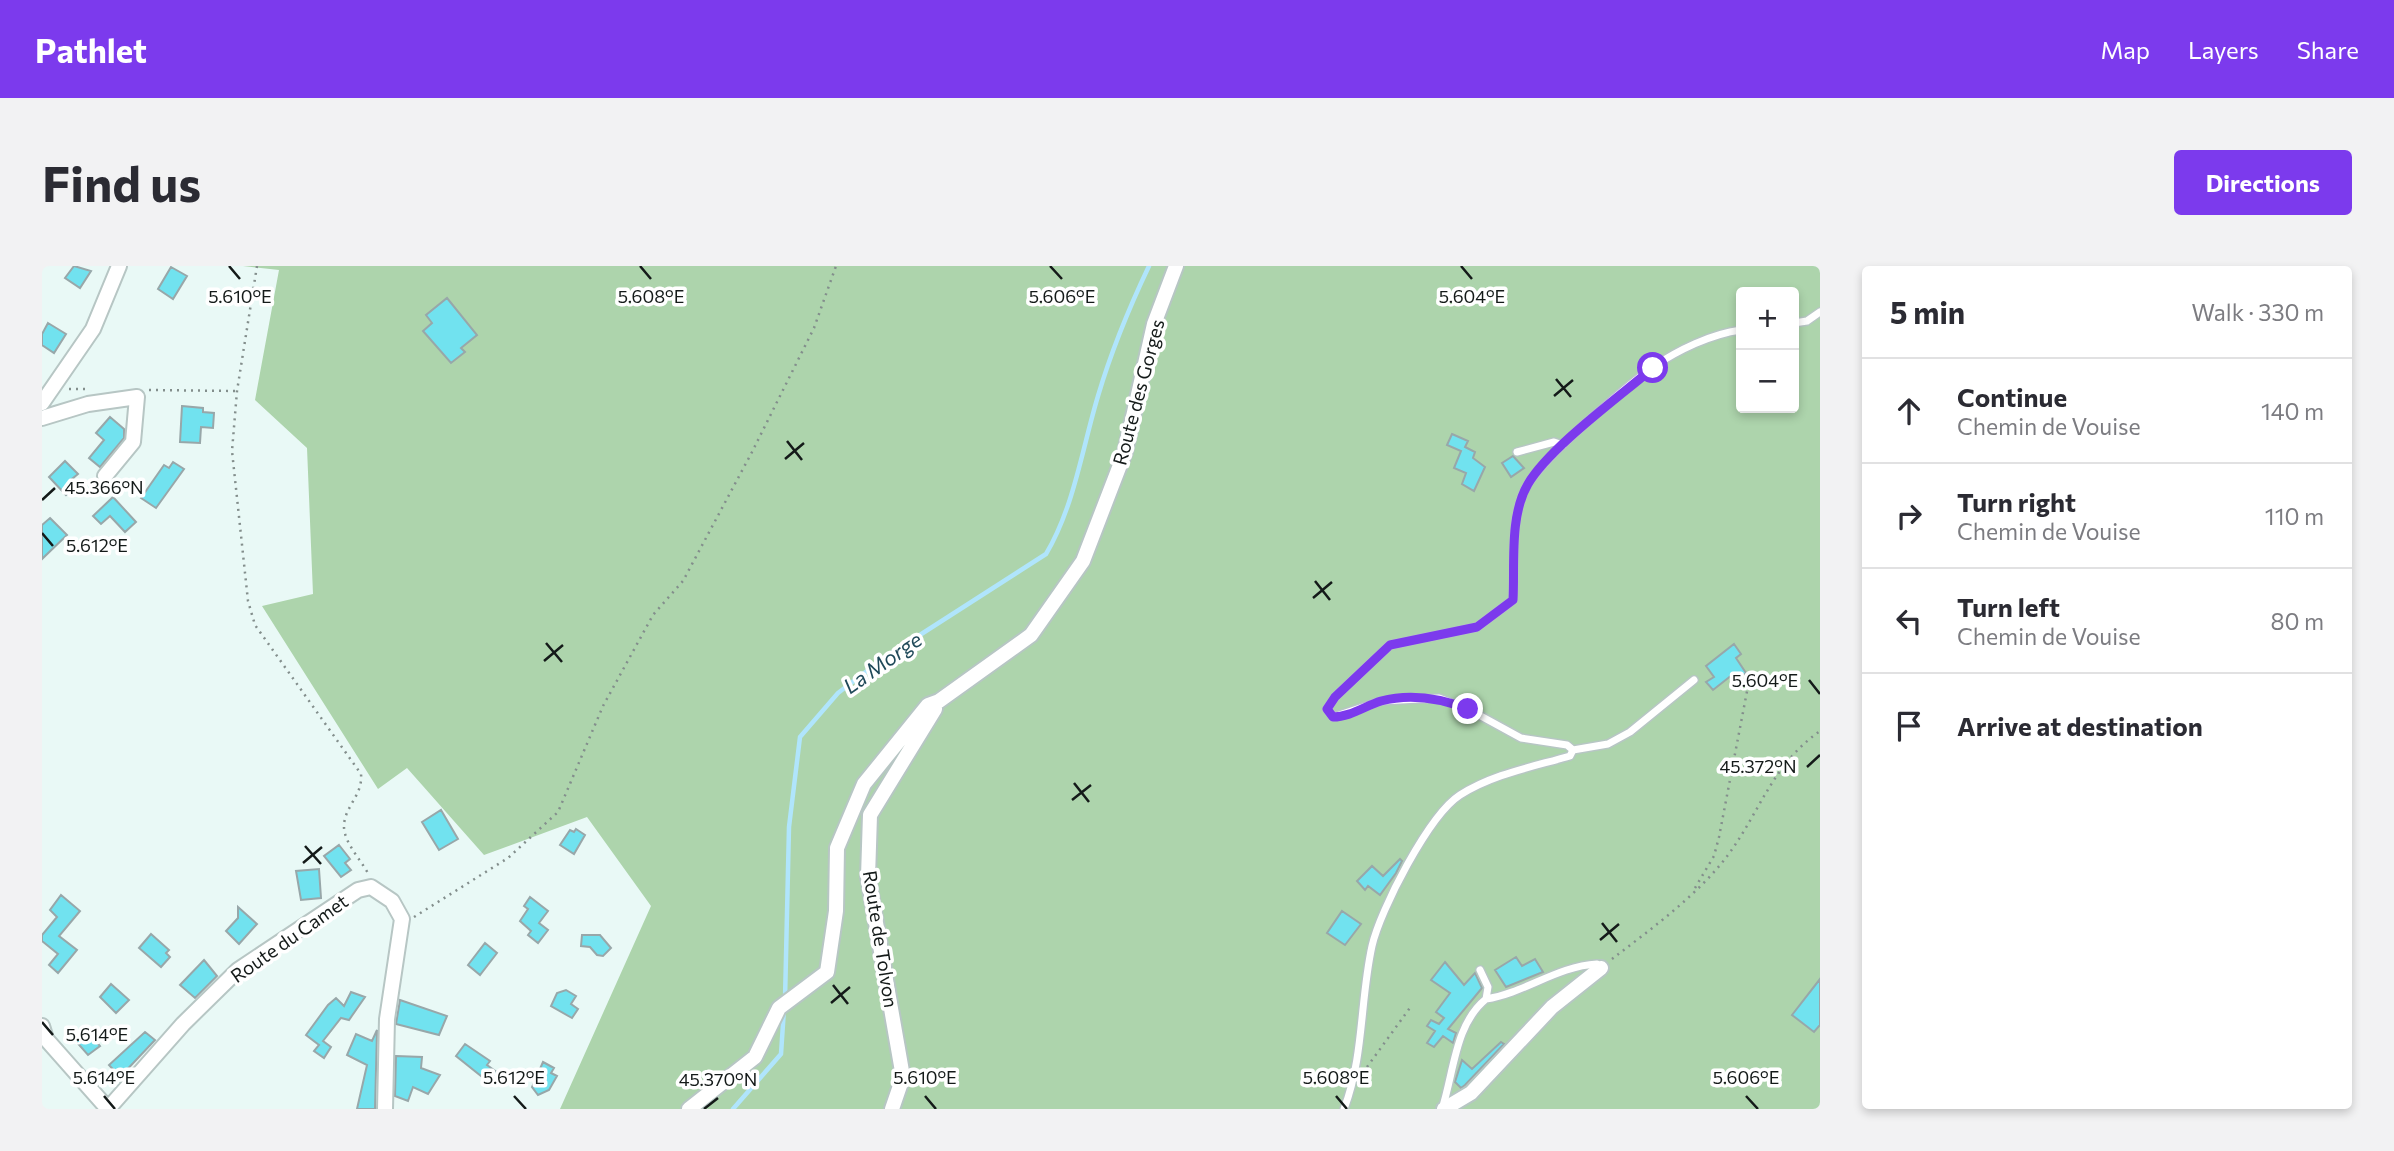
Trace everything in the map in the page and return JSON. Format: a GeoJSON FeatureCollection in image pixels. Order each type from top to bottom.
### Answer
{"type":"FeatureCollection","features":[{"type":"Feature","properties":{"kind":"street"},"geometry":{"type":"LineString","coordinates":[[42,403],[93,329],[119,266]]}},
{"type":"Feature","properties":{"kind":"street","name":"Route des Gorges"},"geometry":{"type":"LineString","coordinates":[[689,1109],[755,1057],[779,1008],[827,972],[836,911],[837,848],[864,784],[929,705],[939,701],[1031,635],[1083,561],[1125,452],[1154,324],[1176,266]]}},
{"type":"Feature","properties":{"kind":"street"},"geometry":{"type":"LineString","coordinates":[[42,418],[88,404],[137,397],[133,442],[105,477]]}},
{"type":"Feature","properties":{"kind":"street","name":"Route de Tolvon"},"geometry":{"type":"LineString","coordinates":[[892,1109],[903,1077],[868,877],[870,815],[939,701]]}},
{"type":"Feature","properties":{"kind":"street","name":"Route du Camet"},"geometry":{"type":"LineString","coordinates":[[42,1026],[46,1039],[108,1109],[183,1024],[238,970],[358,890],[371,887],[392,901],[402,919]]}},
{"type":"Feature","properties":{"kind":"street"},"geometry":{"type":"LineString","coordinates":[[385,1109],[387,1019],[402,919]]}},
{"type":"Feature","properties":{"kind":"street"},"geometry":{"type":"LineString","coordinates":[[1443,1109],[1471,1093],[1552,1007],[1601,968]]}},
{"type":"Feature","properties":{"kind":"lane"},"geometry":{"type":"LineString","coordinates":[[1799,322],[1807,321],[1820,312]]}},
{"type":"Feature","properties":{"kind":"lane"},"geometry":{"type":"LineString","coordinates":[[1694,680],[1630,732],[1608,744],[1573,750],[1567,745],[1521,738],[1468,709],[1439,698],[1381,701],[1341,717],[1333,717],[1327,709],[1335,697],[1390,645],[1477,627],[1513,600],[1520,509],[1528,485],[1563,445],[1653,368],[1698,343],[1736,332]]}},
{"type":"Feature","properties":{"kind":"lane"},"geometry":{"type":"LineString","coordinates":[[1517,452],[1554,442],[1563,445]]}},
{"type":"Feature","properties":{"kind":"lane"},"geometry":{"type":"LineString","coordinates":[[1344,1109],[1353,1086],[1372,947],[1398,883],[1423,841],[1457,797],[1494,777],[1570,756],[1573,750]]}},
{"type":"Feature","properties":{"kind":"lane"},"geometry":{"type":"LineString","coordinates":[[1443,1109],[1463,1032],[1471,1012],[1486,999],[1508,996],[1578,965],[1597,964],[1601,968]]}},
{"type":"Feature","properties":{"kind":"lane"},"geometry":{"type":"LineString","coordinates":[[1480,970],[1489,987],[1486,999]]}},
{"type":"Feature","properties":{"kind":"path"},"geometry":{"type":"LineString","coordinates":[[257,266],[237,391],[232,451],[248,601],[255,625],[361,774],[362,785],[344,824],[346,835],[370,878],[371,887]]}},
{"type":"Feature","properties":{"kind":"path"},"geometry":{"type":"LineString","coordinates":[[402,919],[411,919],[508,858],[558,811],[616,683],[653,615],[683,581],[752,452],[814,328],[836,266]]}},
{"type":"Feature","properties":{"kind":"path"},"geometry":{"type":"LineString","coordinates":[[1693,891],[1714,856],[1749,681]]}},
{"type":"Feature","properties":{"kind":"path"},"geometry":{"type":"LineString","coordinates":[[1601,968],[1693,891],[1728,854],[1784,761],[1820,731]]}},
{"type":"Feature","properties":{"kind":"path"},"geometry":{"type":"LineString","coordinates":[[1353,1086],[1412,1005]]}},
{"type":"Feature","properties":{"kind":"green space"},"geometry":{"type":"Polygon","coordinates":[[[243,266],[1820,266],[1820,1109],[560,1109],[651,906],[587,817],[484,855],[407,768],[378,789],[262,606],[313,594],[307,448],[255,400],[279,270],[243,266]]]}},
{"type":"Feature","properties":{"kind":"building"},"geometry":{"type":"Polygon","coordinates":[[[74,266],[91,271],[80,288],[65,278],[74,266]]]}},
{"type":"Feature","properties":{"kind":"building"},"geometry":{"type":"Polygon","coordinates":[[[171,267],[187,276],[173,299],[158,289],[171,267]]]}},
{"type":"Feature","properties":{"kind":"building"},"geometry":{"type":"Polygon","coordinates":[[[447,298],[477,335],[461,348],[465,352],[451,363],[423,331],[432,323],[426,315],[447,298]]]}},
{"type":"Feature","properties":{"kind":"building"},"geometry":{"type":"Polygon","coordinates":[[[48,323],[66,334],[54,353],[42,345],[42,334],[48,323]]]}},
{"type":"Feature","properties":{"kind":"building"},"geometry":{"type":"Polygon","coordinates":[[[182,406],[203,408],[203,412],[214,413],[213,428],[201,427],[200,443],[180,442],[182,406]]]}},
{"type":"Feature","properties":{"kind":"building"},"geometry":{"type":"Polygon","coordinates":[[[110,417],[124,429],[124,438],[100,467],[89,458],[104,440],[96,433],[110,417]]]}},
{"type":"Feature","properties":{"kind":"building"},"geometry":{"type":"Polygon","coordinates":[[[1452,434],[1468,441],[1465,447],[1475,452],[1473,458],[1485,467],[1474,491],[1462,484],[1466,473],[1454,468],[1461,451],[1447,445],[1452,434]]]}},
{"type":"Feature","properties":{"kind":"building"},"geometry":{"type":"Polygon","coordinates":[[[1513,456],[1524,468],[1511,477],[1502,463],[1513,456]]]}},
{"type":"Feature","properties":{"kind":"building"},"geometry":{"type":"Polygon","coordinates":[[[65,461],[78,474],[72,479],[77,485],[66,495],[49,477],[65,461]]]}},
{"type":"Feature","properties":{"kind":"building"},"geometry":{"type":"Polygon","coordinates":[[[173,462],[184,469],[156,508],[141,498],[164,465],[169,468],[173,462]]]}},
{"type":"Feature","properties":{"kind":"building"},"geometry":{"type":"Polygon","coordinates":[[[113,497],[136,522],[125,532],[110,516],[101,524],[93,516],[113,497]]]}},
{"type":"Feature","properties":{"kind":"building"},"geometry":{"type":"Polygon","coordinates":[[[50,518],[67,535],[42,559],[42,525],[50,518]]]}},
{"type":"Feature","properties":{"kind":"building"},"geometry":{"type":"Polygon","coordinates":[[[1734,644],[1741,654],[1736,658],[1746,673],[1735,680],[1732,675],[1713,690],[1706,682],[1714,677],[1706,666],[1734,644]]]}},
{"type":"Feature","properties":{"kind":"building"},"geometry":{"type":"Polygon","coordinates":[[[441,810],[458,839],[439,850],[422,822],[441,810]]]}},
{"type":"Feature","properties":{"kind":"building"},"geometry":{"type":"Polygon","coordinates":[[[576,829],[585,835],[574,854],[560,845],[570,830],[574,832],[576,829]]]}},
{"type":"Feature","properties":{"kind":"building"},"geometry":{"type":"Polygon","coordinates":[[[339,845],[350,859],[345,863],[351,870],[341,877],[324,856],[339,845]]]}},
{"type":"Feature","properties":{"kind":"building"},"geometry":{"type":"Polygon","coordinates":[[[1400,859],[1402,861],[1396,873],[1380,895],[1368,886],[1365,890],[1357,881],[1372,866],[1383,876],[1400,859]]]}},
{"type":"Feature","properties":{"kind":"building"},"geometry":{"type":"Polygon","coordinates":[[[319,869],[321,898],[301,900],[296,871],[319,869]]]}},
{"type":"Feature","properties":{"kind":"building"},"geometry":{"type":"Polygon","coordinates":[[[61,895],[80,911],[59,936],[77,950],[58,973],[49,965],[58,954],[42,941],[42,935],[57,917],[50,910],[61,895]]]}},
{"type":"Feature","properties":{"kind":"building"},"geometry":{"type":"Polygon","coordinates":[[[530,897],[548,911],[539,923],[548,930],[538,943],[528,935],[531,931],[520,921],[528,909],[524,906],[530,897]]]}},
{"type":"Feature","properties":{"kind":"building"},"geometry":{"type":"Polygon","coordinates":[[[238,907],[257,924],[239,944],[226,931],[238,918],[238,907]]]}},
{"type":"Feature","properties":{"kind":"building"},"geometry":{"type":"Polygon","coordinates":[[[1342,911],[1361,924],[1345,945],[1327,933],[1342,911]]]}},
{"type":"Feature","properties":{"kind":"building"},"geometry":{"type":"Polygon","coordinates":[[[151,934],[169,950],[166,953],[170,957],[161,967],[139,948],[151,934]]]}},
{"type":"Feature","properties":{"kind":"building"},"geometry":{"type":"Polygon","coordinates":[[[582,935],[600,935],[611,948],[603,956],[597,955],[590,947],[581,946],[582,935]]]}},
{"type":"Feature","properties":{"kind":"building"},"geometry":{"type":"Polygon","coordinates":[[[485,943],[497,953],[480,975],[468,965],[485,943]]]}},
{"type":"Feature","properties":{"kind":"building"},"geometry":{"type":"Polygon","coordinates":[[[1516,957],[1522,966],[1535,959],[1543,972],[1506,987],[1495,970],[1516,957]]]}},
{"type":"Feature","properties":{"kind":"building"},"geometry":{"type":"Polygon","coordinates":[[[204,960],[217,976],[195,998],[180,985],[204,960]]]}},
{"type":"Feature","properties":{"kind":"building"},"geometry":{"type":"Polygon","coordinates":[[[1445,962],[1464,985],[1475,973],[1482,988],[1448,1029],[1456,1033],[1453,1043],[1443,1036],[1434,1047],[1427,1043],[1435,1031],[1427,1026],[1431,1020],[1439,1024],[1444,1018],[1436,1012],[1450,993],[1431,980],[1445,962]]]}},
{"type":"Feature","properties":{"kind":"building"},"geometry":{"type":"Polygon","coordinates":[[[1820,979],[1820,1025],[1814,1032],[1792,1015],[1820,979]]]}},
{"type":"Feature","properties":{"kind":"building"},"geometry":{"type":"Polygon","coordinates":[[[111,984],[129,1000],[116,1013],[100,997],[111,984]]]}},
{"type":"Feature","properties":{"kind":"building"},"geometry":{"type":"Polygon","coordinates":[[[566,990],[576,996],[571,1004],[578,1009],[572,1018],[551,1006],[557,993],[566,990]]]}},
{"type":"Feature","properties":{"kind":"building"},"geometry":{"type":"Polygon","coordinates":[[[351,992],[365,997],[349,1020],[341,1018],[323,1041],[331,1047],[324,1058],[314,1051],[319,1045],[306,1035],[328,1005],[336,998],[344,1006],[351,992]]]}},
{"type":"Feature","properties":{"kind":"building"},"geometry":{"type":"Polygon","coordinates":[[[400,1000],[447,1016],[439,1035],[396,1024],[400,1000]]]}},
{"type":"Feature","properties":{"kind":"building"},"geometry":{"type":"Polygon","coordinates":[[[86,1029],[100,1046],[88,1055],[74,1039],[86,1029]]]}},
{"type":"Feature","properties":{"kind":"building"},"geometry":{"type":"Polygon","coordinates":[[[377,1030],[375,1109],[357,1109],[367,1065],[347,1055],[356,1034],[372,1041],[377,1030]]]}},
{"type":"Feature","properties":{"kind":"building"},"geometry":{"type":"Polygon","coordinates":[[[145,1032],[155,1040],[120,1077],[109,1065],[145,1032]]]}},
{"type":"Feature","properties":{"kind":"building"},"geometry":{"type":"Polygon","coordinates":[[[1501,1042],[1504,1044],[1465,1085],[1461,1088],[1455,1082],[1462,1060],[1472,1069],[1501,1042]]]}},
{"type":"Feature","properties":{"kind":"building"},"geometry":{"type":"Polygon","coordinates":[[[465,1044],[490,1061],[487,1065],[498,1073],[491,1084],[456,1056],[465,1044]]]}},
{"type":"Feature","properties":{"kind":"building"},"geometry":{"type":"Polygon","coordinates":[[[396,1056],[422,1057],[421,1068],[440,1075],[428,1094],[413,1087],[408,1101],[395,1096],[396,1056]]]}},
{"type":"Feature","properties":{"kind":"building"},"geometry":{"type":"Polygon","coordinates":[[[543,1062],[554,1068],[551,1073],[557,1076],[549,1090],[538,1095],[532,1087],[543,1062]]]}},
{"type":"Feature","properties":{"kind":"waterway","name":"La Morge"},"geometry":{"type":"LineString","coordinates":[[785,1000],[789,827],[800,737],[838,693],[884,658],[1046,554],[1071,497],[1109,363],[1149,266]]}},
{"type":"Feature","properties":{"kind":"waterway","name":"La Morge"},"geometry":{"type":"LineString","coordinates":[[733,1109],[781,1054],[784,1009]]}},
{"type":"Feature","properties":{"kind":"route"},"geometry":{"type":"LineString","coordinates":[[1468,709],[1439,698],[1410,698],[1381,701],[1341,717],[1333,717],[1327,709],[1335,697],[1390,645],[1477,627],[1513,600],[1516,535],[1520,509],[1528,485],[1563,445],[1653,368]]}}]}
